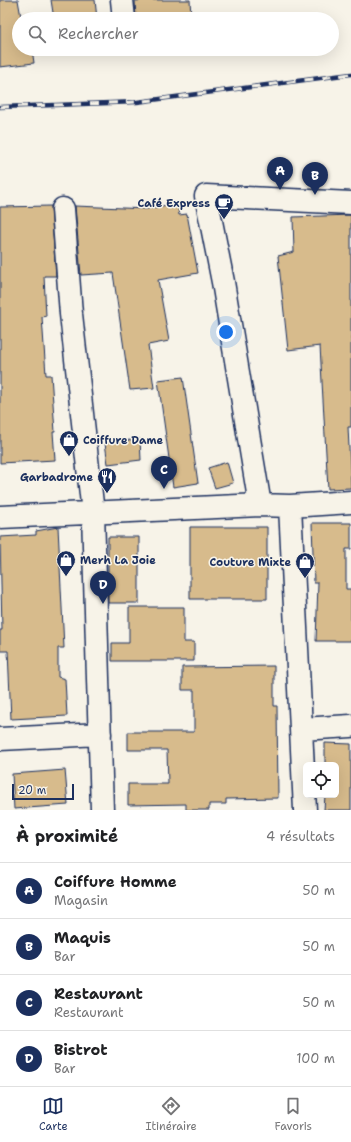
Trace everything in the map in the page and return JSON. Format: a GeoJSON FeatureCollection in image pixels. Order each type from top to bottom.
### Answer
{"type":"FeatureCollection","features":[{"type":"Feature","properties":{"kind":"street"},"geometry":{"type":"LineString","coordinates":[[122,0],[123,12]]}},
{"type":"Feature","properties":{"kind":"street"},"geometry":{"type":"LineString","coordinates":[[260,505],[223,282],[206,196],[351,203]]}},
{"type":"Feature","properties":{"kind":"street"},"geometry":{"type":"LineString","coordinates":[[63,209],[71,314],[93,514],[102,810]]}},
{"type":"Feature","properties":{"kind":"street"},"geometry":{"type":"LineString","coordinates":[[0,518],[260,505],[290,506],[351,502]]}},
{"type":"Feature","properties":{"kind":"street"},"geometry":{"type":"LineString","coordinates":[[290,506],[305,810]]}},
{"type":"Feature","properties":{"kind":"street"},"geometry":{"type":"LineString","coordinates":[[301,729],[351,726]]}},
{"type":"Feature","properties":{"kind":"street"},"geometry":{"type":"LineString","coordinates":[[0,740],[100,734]]}},
{"type":"Feature","properties":{"kind":"building"},"geometry":{"type":"Polygon","coordinates":[[[0,0],[18,0],[20,12],[12,12],[12,56],[33,56],[34,63],[0,67],[0,0]]]}},
{"type":"Feature","properties":{"kind":"building"},"geometry":{"type":"Polygon","coordinates":[[[51,0],[95,0],[96,12],[53,12],[51,0]]]}},
{"type":"Feature","properties":{"kind":"building"},"geometry":{"type":"Polygon","coordinates":[[[190,0],[191,12],[136,12],[135,1],[190,0]]]}},
{"type":"Feature","properties":{"kind":"building"},"geometry":{"type":"Polygon","coordinates":[[[177,203],[179,215],[187,214],[198,273],[158,280],[169,341],[148,345],[154,388],[130,390],[113,273],[81,275],[75,206],[147,209],[177,203]]]}},
{"type":"Feature","properties":{"kind":"building"},"geometry":{"type":"Polygon","coordinates":[[[51,206],[56,276],[44,276],[46,316],[42,317],[46,375],[51,375],[55,432],[53,432],[55,460],[0,463],[0,207],[51,206]]]}},
{"type":"Feature","properties":{"kind":"building"},"geometry":{"type":"Polygon","coordinates":[[[351,215],[351,427],[348,427],[351,488],[328,489],[320,346],[288,350],[278,256],[294,252],[293,217],[351,215]]]}},
{"type":"Feature","properties":{"kind":"building"},"geometry":{"type":"Polygon","coordinates":[[[183,377],[198,483],[173,487],[158,380],[183,377]]]}},
{"type":"Feature","properties":{"kind":"building"},"geometry":{"type":"Polygon","coordinates":[[[140,439],[141,460],[108,464],[105,443],[140,439]]]}},
{"type":"Feature","properties":{"kind":"building"},"geometry":{"type":"Polygon","coordinates":[[[227,462],[233,483],[215,488],[208,468],[227,462]]]}},
{"type":"Feature","properties":{"kind":"building"},"geometry":{"type":"Polygon","coordinates":[[[312,523],[351,523],[351,549],[346,549],[346,589],[351,589],[351,641],[316,641],[318,583],[314,583],[312,523]]]}},
{"type":"Feature","properties":{"kind":"building"},"geometry":{"type":"Polygon","coordinates":[[[58,527],[64,648],[58,648],[58,677],[65,679],[67,716],[11,719],[8,651],[0,651],[0,630],[2,630],[0,537],[36,535],[36,531],[58,527]]]}},
{"type":"Feature","properties":{"kind":"building"},"geometry":{"type":"Polygon","coordinates":[[[190,527],[267,527],[267,599],[190,599],[190,527]]]}},
{"type":"Feature","properties":{"kind":"building"},"geometry":{"type":"Polygon","coordinates":[[[108,537],[139,537],[139,603],[108,603],[108,537]]]}},
{"type":"Feature","properties":{"kind":"building"},"geometry":{"type":"Polygon","coordinates":[[[129,607],[184,607],[184,642],[194,642],[194,661],[112,661],[112,643],[129,643],[129,607]]]}},
{"type":"Feature","properties":{"kind":"building"},"geometry":{"type":"Polygon","coordinates":[[[274,666],[274,706],[277,706],[278,798],[226,799],[226,804],[209,804],[209,810],[186,810],[186,804],[128,805],[128,784],[168,784],[167,750],[128,750],[128,732],[194,732],[194,690],[182,690],[182,667],[274,666]]]}},
{"type":"Feature","properties":{"kind":"building"},"geometry":{"type":"Polygon","coordinates":[[[325,743],[351,744],[351,810],[324,810],[325,798],[339,798],[339,762],[325,762],[325,743]]]}},
{"type":"Feature","properties":{"kind":"building"},"geometry":{"type":"Polygon","coordinates":[[[65,770],[68,805],[14,809],[12,774],[65,770]]]}},
{"type":"Feature","properties":{"kind":"railway"},"geometry":{"type":"LineString","coordinates":[[0,107],[137,102],[351,74]]}},
{"type":"Feature","properties":{"kind":"place","name":"Coiffure Homme"},"geometry":{"type":"Point","coordinates":[280,190]}},
{"type":"Feature","properties":{"kind":"place","name":"Maquis"},"geometry":{"type":"Point","coordinates":[315,195]}},
{"type":"Feature","properties":{"kind":"place","name":"Café Express"},"geometry":{"type":"Point","coordinates":[224,220]}},
{"type":"Feature","properties":{"kind":"place","name":"Coiffure Dame"},"geometry":{"type":"Point","coordinates":[69,457]}},
{"type":"Feature","properties":{"kind":"place","name":"Restaurant"},"geometry":{"type":"Point","coordinates":[164,489]}},
{"type":"Feature","properties":{"kind":"place","name":"Garbadrome"},"geometry":{"type":"Point","coordinates":[107,494]}},
{"type":"Feature","properties":{"kind":"place","name":"Merh La Joie"},"geometry":{"type":"Point","coordinates":[66,577]}},
{"type":"Feature","properties":{"kind":"place","name":"Couture Mixte"},"geometry":{"type":"Point","coordinates":[305,579]}},
{"type":"Feature","properties":{"kind":"place","name":"Bistrot"},"geometry":{"type":"Point","coordinates":[103,604]}}]}
